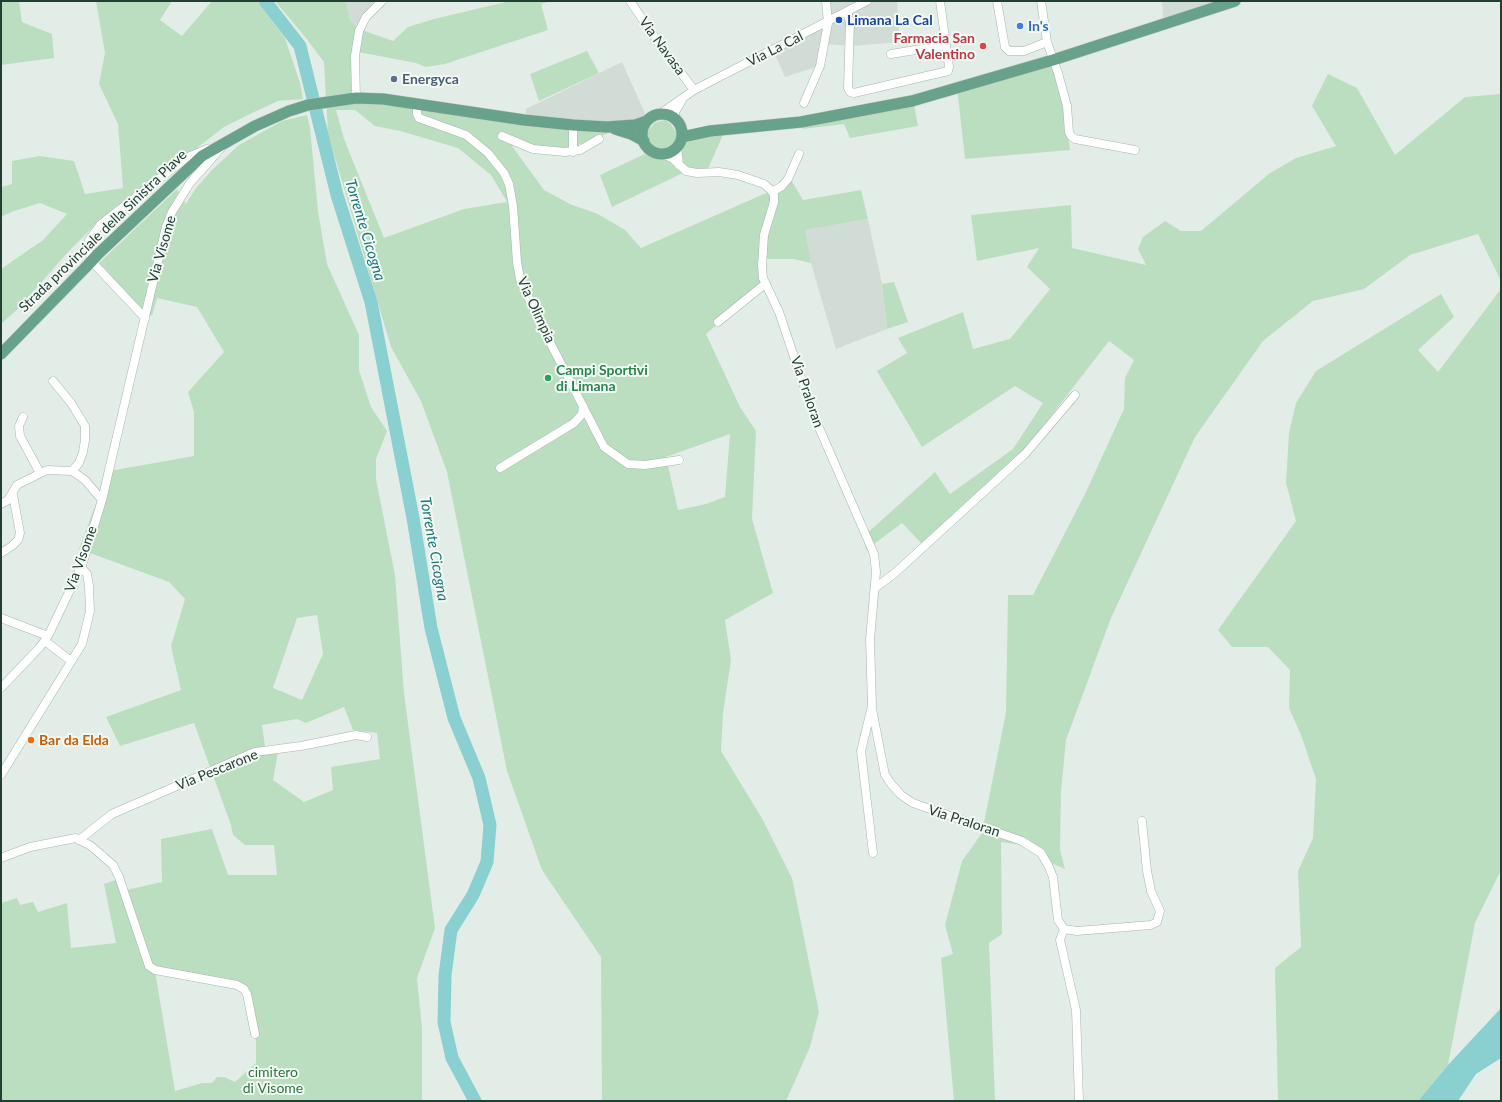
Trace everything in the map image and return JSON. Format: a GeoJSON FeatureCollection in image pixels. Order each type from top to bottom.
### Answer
{"type":"FeatureCollection","features":[{"type":"Feature","properties":{"kind":"main road"},"geometry":{"type":"LineString","coordinates":[[607,127],[631,134],[644,141],[651,150],[663,154],[670,152],[679,142],[710,131],[801,122],[856,113],[940,93],[1053,60],[1235,1]]}},
{"type":"Feature","properties":{"kind":"main road","name":"Strada provinciale della Sinistra Piave"},"geometry":{"type":"LineString","coordinates":[[1,354],[98,254],[202,156],[230,139],[289,110],[332,101],[356,98],[382,99],[524,120],[607,127]]}},
{"type":"Feature","properties":{"kind":"main road"},"geometry":{"type":"LineString","coordinates":[[607,127],[635,125],[660,114],[670,116],[677,121],[710,131]]}},
{"type":"Feature","properties":{"kind":"main road"},"geometry":{"type":"LineString","coordinates":[[644,141],[643,127],[647,121]]}},
{"type":"Feature","properties":{"kind":"main road"},"geometry":{"type":"LineString","coordinates":[[677,121],[679,142]]}},
{"type":"Feature","properties":{"kind":"street"},"geometry":{"type":"LineString","coordinates":[[356,98],[355,56],[359,31],[366,17],[382,1]]}},
{"type":"Feature","properties":{"kind":"street","name":"Via Navasa"},"geometry":{"type":"LineString","coordinates":[[630,1],[660,45],[694,90]]}},
{"type":"Feature","properties":{"kind":"street"},"geometry":{"type":"LineString","coordinates":[[804,103],[820,66],[828,23],[826,1]]}},
{"type":"Feature","properties":{"kind":"street","name":"Via La Cal"},"geometry":{"type":"LineString","coordinates":[[677,121],[678,104],[694,90],[828,23],[867,1]]}},
{"type":"Feature","properties":{"kind":"street"},"geometry":{"type":"LineString","coordinates":[[847,12],[850,22],[848,88],[851,92],[946,73],[949,67],[940,1]]}},
{"type":"Feature","properties":{"kind":"street"},"geometry":{"type":"LineString","coordinates":[[997,1],[1006,47],[1009,51],[1024,51],[1047,42]]}},
{"type":"Feature","properties":{"kind":"street"},"geometry":{"type":"LineString","coordinates":[[1041,1],[1047,42],[1065,100],[1069,132],[1071,136],[1075,139],[1135,150]]}},
{"type":"Feature","properties":{"kind":"street"},"geometry":{"type":"LineString","coordinates":[[891,54],[946,45]]}},
{"type":"Feature","properties":{"kind":"street","name":"Via La Cal"},"geometry":{"type":"LineString","coordinates":[[660,114],[664,109],[684,98]]}},
{"type":"Feature","properties":{"kind":"street","name":"Via Olimpia"},"geometry":{"type":"LineString","coordinates":[[417,104],[417,114],[419,118],[466,135],[488,153],[504,173],[509,184],[513,206],[517,262],[520,279],[583,406]]}},
{"type":"Feature","properties":{"kind":"street"},"geometry":{"type":"LineString","coordinates":[[573,125],[573,152]]}},
{"type":"Feature","properties":{"kind":"street"},"geometry":{"type":"LineString","coordinates":[[502,136],[533,149],[573,152],[599,139]]}},
{"type":"Feature","properties":{"kind":"street"},"geometry":{"type":"LineString","coordinates":[[145,318],[96,266],[88,251],[89,240],[100,225],[186,158],[230,139]]}},
{"type":"Feature","properties":{"kind":"street","name":"Via Visome"},"geometry":{"type":"LineString","coordinates":[[1,688],[47,638],[81,567],[102,500],[145,318],[159,248],[172,212],[190,183],[230,139]]}},
{"type":"Feature","properties":{"kind":"street"},"geometry":{"type":"LineString","coordinates":[[679,142],[680,167]]}},
{"type":"Feature","properties":{"kind":"street"},"geometry":{"type":"LineString","coordinates":[[663,154],[673,159],[680,167],[693,173],[714,172],[738,175],[760,182],[772,192],[785,182],[799,154]]}},
{"type":"Feature","properties":{"kind":"street","name":"Via Praloran"},"geometry":{"type":"LineString","coordinates":[[772,192],[774,202],[767,222],[762,266],[765,284],[779,312],[814,416],[874,554],[876,572],[871,611],[870,639],[872,706],[886,775],[901,795],[925,808],[1022,841],[1041,854],[1048,865],[1053,877],[1058,920],[1064,929],[1060,940],[1076,1010],[1079,1101]]}},
{"type":"Feature","properties":{"kind":"street"},"geometry":{"type":"LineString","coordinates":[[718,322],[765,284]]}},
{"type":"Feature","properties":{"kind":"street"},"geometry":{"type":"LineString","coordinates":[[53,381],[71,403],[84,426],[85,440],[83,452],[79,463],[72,471]]}},
{"type":"Feature","properties":{"kind":"street"},"geometry":{"type":"LineString","coordinates":[[875,588],[895,573],[1025,454],[1075,395]]}},
{"type":"Feature","properties":{"kind":"street"},"geometry":{"type":"LineString","coordinates":[[583,406],[604,447],[628,464],[645,465],[679,460]]}},
{"type":"Feature","properties":{"kind":"street"},"geometry":{"type":"LineString","coordinates":[[500,468],[574,424],[582,414],[583,406]]}},
{"type":"Feature","properties":{"kind":"street"},"geometry":{"type":"LineString","coordinates":[[23,418],[19,426],[20,436],[40,473]]}},
{"type":"Feature","properties":{"kind":"street"},"geometry":{"type":"LineString","coordinates":[[1,504],[13,495],[17,485],[47,470],[72,471],[85,480],[102,500]]}},
{"type":"Feature","properties":{"kind":"street"},"geometry":{"type":"LineString","coordinates":[[1,553],[18,540],[20,533],[13,495]]}},
{"type":"Feature","properties":{"kind":"street"},"geometry":{"type":"LineString","coordinates":[[1,775],[82,644],[90,611],[87,574],[81,567]]}},
{"type":"Feature","properties":{"kind":"street"},"geometry":{"type":"LineString","coordinates":[[1,618],[47,638],[71,661]]}},
{"type":"Feature","properties":{"kind":"street","name":"Via Praloran"},"geometry":{"type":"LineString","coordinates":[[872,706],[861,752],[873,852]]}},
{"type":"Feature","properties":{"kind":"street","name":"Via Pescarone"},"geometry":{"type":"LineString","coordinates":[[79,840],[112,814],[255,752],[301,746],[356,735],[367,737]]}},
{"type":"Feature","properties":{"kind":"street"},"geometry":{"type":"LineString","coordinates":[[1064,929],[1077,931],[1151,925],[1157,922],[1160,910],[1151,891],[1146,871],[1142,821]]}},
{"type":"Feature","properties":{"kind":"street"},"geometry":{"type":"LineString","coordinates":[[1,858],[30,846],[76,838],[90,846],[113,865],[123,886],[149,966],[155,970],[237,985],[247,994],[255,1034]]}},
{"type":"Feature","properties":{"kind":"shaded area"},"geometry":{"type":"Polygon","coordinates":[[[346,1],[385,1],[359,29],[350,20],[346,1]]]}},
{"type":"Feature","properties":{"kind":"shaded area"},"geometry":{"type":"Polygon","coordinates":[[[825,1],[897,1],[900,42],[851,46],[826,44],[819,66],[785,77],[774,52],[826,25],[825,1]]]}},
{"type":"Feature","properties":{"kind":"shaded area"},"geometry":{"type":"Polygon","coordinates":[[[1162,1],[1222,1],[1163,19],[1162,1]]]}},
{"type":"Feature","properties":{"kind":"shaded area"},"geometry":{"type":"Polygon","coordinates":[[[622,62],[653,131],[609,133],[525,125],[526,109],[622,62]]]}},
{"type":"Feature","properties":{"kind":"shaded area"},"geometry":{"type":"Polygon","coordinates":[[[868,219],[882,284],[887,329],[836,349],[811,263],[804,230],[868,219]]]}},
{"type":"Feature","properties":{"kind":"green space"},"geometry":{"type":"Polygon","coordinates":[[[1,1],[19,1],[22,22],[52,34],[54,58],[1,65],[1,1]]]}},
{"type":"Feature","properties":{"kind":"green space"},"geometry":{"type":"Polygon","coordinates":[[[96,1],[172,1],[160,20],[182,36],[212,1],[257,1],[285,38],[300,83],[303,99],[278,101],[224,127],[98,222],[67,253],[20,307],[1,324],[1,269],[43,240],[67,214],[40,203],[11,212],[1,217],[1,187],[12,184],[12,161],[40,156],[74,161],[85,194],[123,188],[118,124],[99,84],[105,53],[96,1]]]}},
{"type":"Feature","properties":{"kind":"green space"},"geometry":{"type":"Polygon","coordinates":[[[275,1],[346,1],[350,20],[359,29],[393,41],[408,27],[434,19],[510,1],[551,1],[541,4],[548,30],[445,64],[426,67],[416,63],[358,52],[355,104],[385,104],[525,125],[609,133],[570,148],[512,146],[544,190],[570,204],[598,214],[625,230],[641,248],[773,190],[788,175],[803,200],[861,190],[868,219],[805,230],[811,263],[794,259],[764,259],[767,283],[706,334],[740,407],[756,431],[752,519],[773,593],[725,620],[731,660],[723,713],[721,751],[763,820],[792,878],[819,1012],[810,1047],[786,1101],[602,1101],[601,957],[542,870],[507,771],[447,472],[421,401],[391,347],[328,134],[324,62],[275,1]],[[336,110],[344,139],[384,238],[464,209],[507,202],[491,175],[458,148],[400,131],[375,126],[355,110],[336,110]],[[730,434],[666,457],[678,510],[706,504],[725,497],[730,434]]]}},
{"type":"Feature","properties":{"kind":"green space"},"geometry":{"type":"Polygon","coordinates":[[[587,51],[599,73],[539,101],[530,74],[587,51]]]}},
{"type":"Feature","properties":{"kind":"green space"},"geometry":{"type":"Polygon","coordinates":[[[1054,58],[1060,73],[1070,150],[965,159],[957,87],[1054,58]]]}},
{"type":"Feature","properties":{"kind":"green space"},"geometry":{"type":"Polygon","coordinates":[[[1328,74],[1357,88],[1395,155],[1465,97],[1501,94],[1501,281],[1478,234],[1410,255],[1364,289],[1313,301],[1263,341],[1195,437],[1111,618],[1066,740],[1061,791],[1060,850],[1065,869],[1049,862],[1024,845],[1001,842],[1002,934],[989,943],[995,1101],[954,1101],[941,958],[953,954],[945,925],[962,861],[982,833],[1006,712],[1008,595],[1033,595],[1085,494],[1124,409],[1125,378],[1134,360],[1109,341],[1024,451],[922,544],[902,523],[866,550],[863,537],[935,472],[950,494],[1013,449],[1043,403],[1015,386],[922,447],[877,371],[907,353],[898,338],[963,312],[973,349],[1010,339],[1050,289],[1027,267],[1039,248],[977,261],[971,215],[1071,205],[1072,248],[1146,265],[1138,249],[1143,237],[1165,221],[1181,231],[1201,231],[1270,173],[1296,158],[1336,146],[1312,106],[1328,74]]]}},
{"type":"Feature","properties":{"kind":"green space"},"geometry":{"type":"Polygon","coordinates":[[[913,98],[918,126],[850,138],[844,124],[803,129],[804,123],[913,98]]]}},
{"type":"Feature","properties":{"kind":"green space","name":"cimitero di Visome"},"geometry":{"type":"Polygon","coordinates":[[[307,115],[310,128],[318,211],[327,264],[359,335],[359,370],[371,407],[387,431],[376,459],[376,479],[395,575],[404,693],[435,928],[417,978],[422,1028],[422,1101],[1,1101],[1,903],[17,898],[20,905],[33,902],[38,912],[67,903],[71,948],[116,943],[104,884],[122,878],[126,890],[162,882],[161,839],[212,829],[228,875],[277,875],[274,845],[245,845],[233,835],[231,825],[194,723],[120,746],[106,717],[181,690],[171,646],[185,599],[169,582],[79,549],[97,501],[104,472],[194,456],[194,412],[188,392],[224,352],[197,307],[157,298],[152,316],[144,312],[99,263],[177,189],[186,204],[196,188],[213,169],[239,145],[282,121],[307,115]],[[317,615],[297,618],[273,688],[302,700],[323,654],[317,615]],[[344,707],[306,723],[297,719],[262,725],[266,753],[278,752],[273,780],[304,802],[333,790],[331,767],[380,759],[377,733],[353,730],[344,707]],[[155,971],[175,1091],[202,1083],[212,1083],[217,1077],[224,1077],[235,1082],[256,1063],[256,1041],[244,989],[155,971]]]}},
{"type":"Feature","properties":{"kind":"green space"},"geometry":{"type":"Polygon","coordinates":[[[665,120],[671,124],[675,131],[726,128],[707,171],[683,173],[612,207],[600,175],[649,152],[639,131],[649,131],[654,123],[665,120]]]}},
{"type":"Feature","properties":{"kind":"green space"},"geometry":{"type":"Polygon","coordinates":[[[894,282],[908,322],[887,329],[882,284],[894,282]]]}},
{"type":"Feature","properties":{"kind":"green space"},"geometry":{"type":"Polygon","coordinates":[[[1501,289],[1501,870],[1475,923],[1448,1065],[1418,1101],[1278,1101],[1275,968],[1301,947],[1298,871],[1313,838],[1316,779],[1301,735],[1289,708],[1290,670],[1268,647],[1232,647],[1218,630],[1296,521],[1286,483],[1289,433],[1296,403],[1316,371],[1441,294],[1454,317],[1418,350],[1438,372],[1501,289]]]}},
{"type":"Feature","properties":{"kind":"water"},"geometry":{"type":"Polygon","coordinates":[[[1501,1008],[1501,1058],[1476,1074],[1458,1101],[1418,1101],[1448,1065],[1501,1008]]]}},
{"type":"Feature","properties":{"kind":"waterway","name":"Torrente Cicogna"},"geometry":{"type":"LineString","coordinates":[[265,1],[300,46],[337,195],[371,302],[413,518],[431,628],[454,718],[479,778],[490,825],[487,862],[473,895],[451,930],[445,975],[444,1022],[452,1058],[475,1101]]}},
{"type":"Feature","properties":{"kind":"place","name":"Limana La Cal"},"geometry":{"type":"Point","coordinates":[839,20]}},
{"type":"Feature","properties":{"kind":"place","name":"In's"},"geometry":{"type":"Point","coordinates":[1020,26]}},
{"type":"Feature","properties":{"kind":"place","name":"Farmacia San Valentino"},"geometry":{"type":"Point","coordinates":[983,46]}},
{"type":"Feature","properties":{"kind":"place","name":"Energyca"},"geometry":{"type":"Point","coordinates":[394,79]}},
{"type":"Feature","properties":{"kind":"place","name":"Campi Sportivi di Limana"},"geometry":{"type":"Point","coordinates":[548,378]}},
{"type":"Feature","properties":{"kind":"place","name":"Bar da Elda"},"geometry":{"type":"Point","coordinates":[31,740]}}]}
